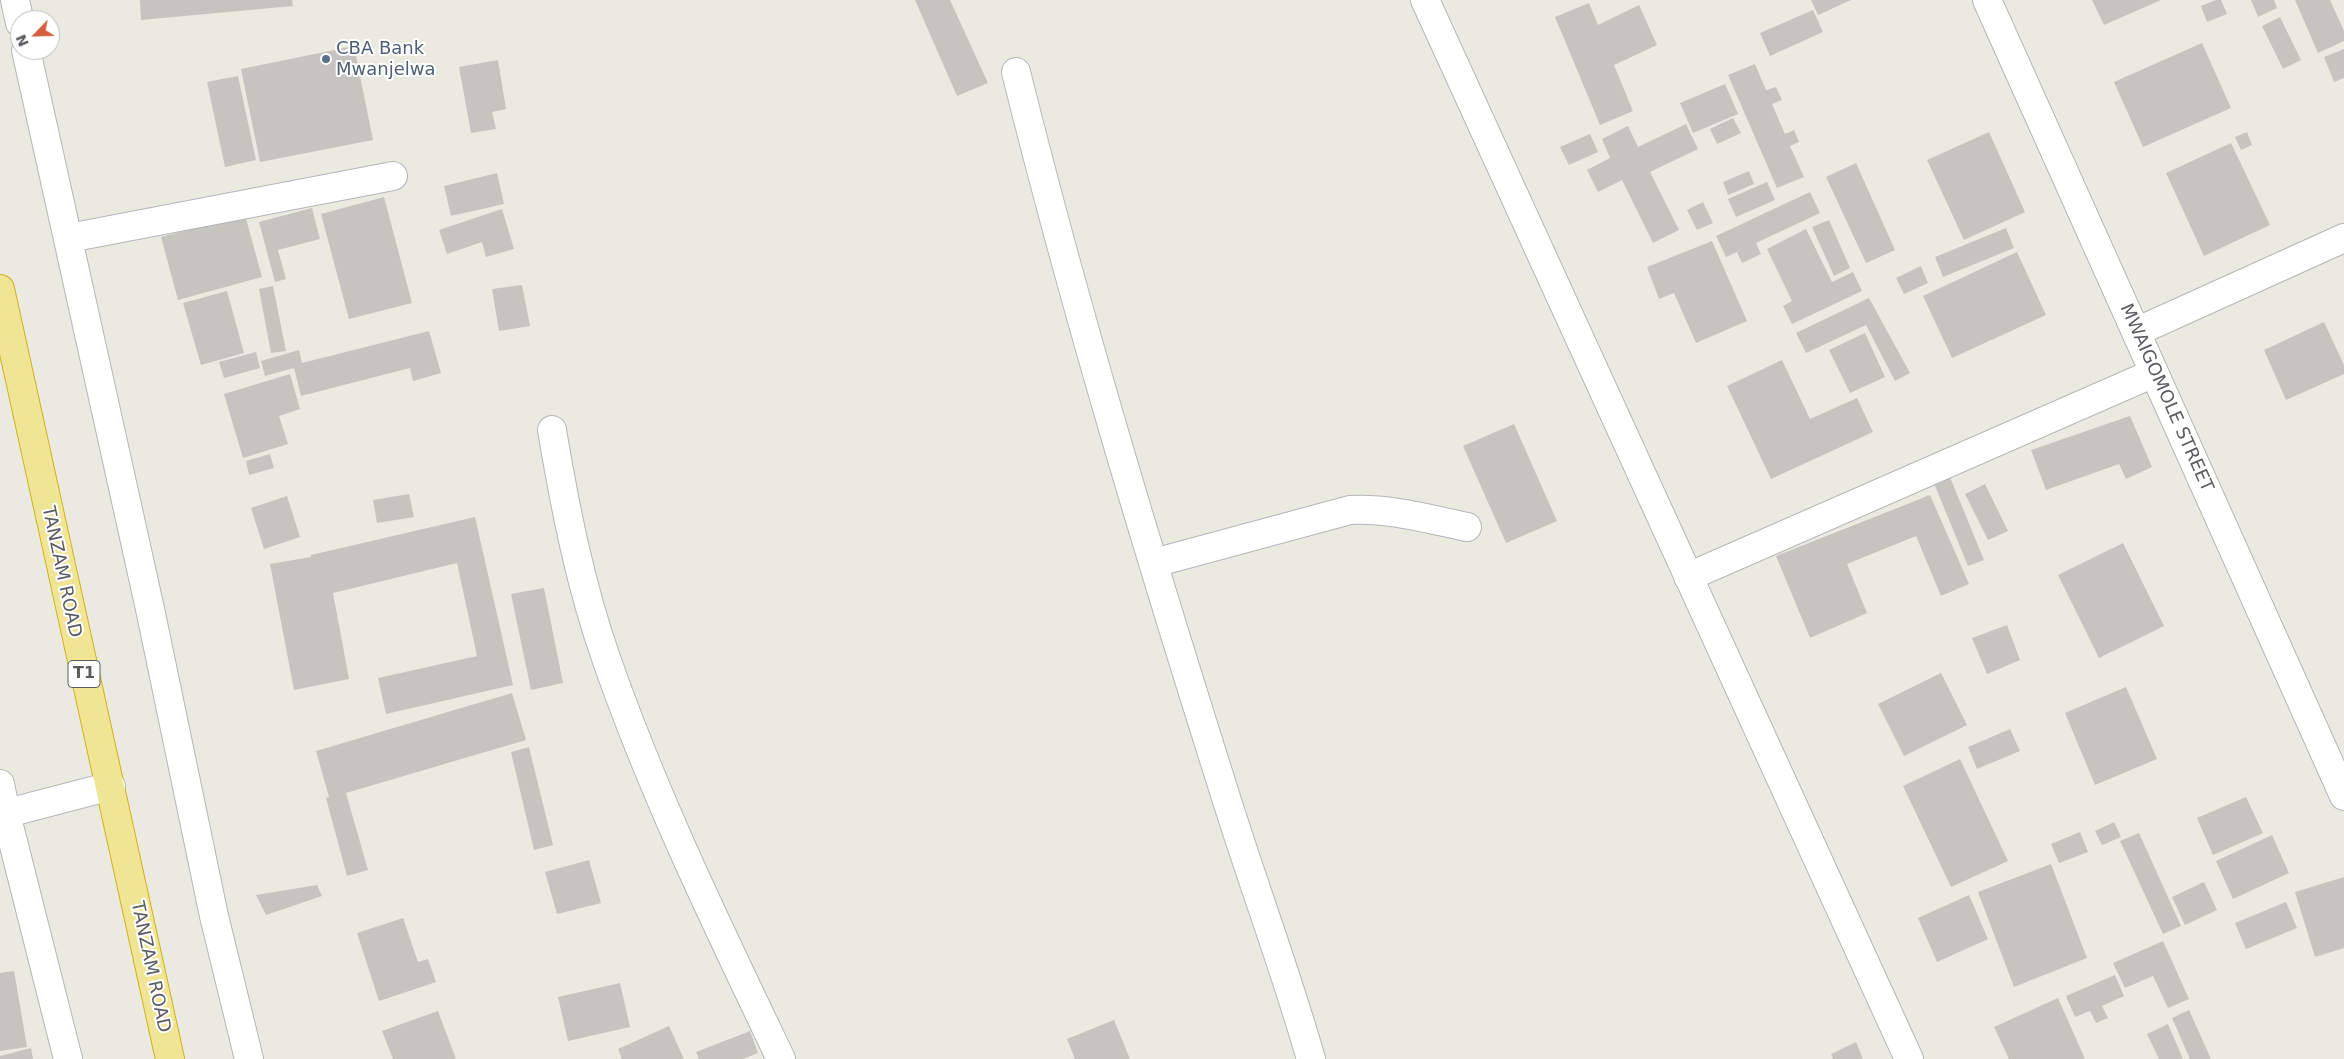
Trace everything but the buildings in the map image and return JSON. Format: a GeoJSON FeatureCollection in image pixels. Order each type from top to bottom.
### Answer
{"type":"FeatureCollection","features":[{"type":"Feature","properties":{"kind":"highway","name":"TANZAM ROAD"},"geometry":{"type":"LineString","coordinates":[[0,290],[76,642],[111,786],[170,1059]]}},
{"type":"Feature","properties":{"kind":"street"},"geometry":{"type":"LineString","coordinates":[[1425,0],[1909,1059]]}},
{"type":"Feature","properties":{"kind":"street","name":"MWAIGOMOLE STREET"},"geometry":{"type":"LineString","coordinates":[[1987,0],[2344,796]]}},
{"type":"Feature","properties":{"kind":"street"},"geometry":{"type":"LineString","coordinates":[[28,60],[69,238],[214,916],[249,1059]]}},
{"type":"Feature","properties":{"kind":"street"},"geometry":{"type":"LineString","coordinates":[[1016,72],[1049,203],[1154,564],[1224,790],[1311,1059]]}},
{"type":"Feature","properties":{"kind":"street"},"geometry":{"type":"LineString","coordinates":[[69,238],[393,176]]}},
{"type":"Feature","properties":{"kind":"street"},"geometry":{"type":"LineString","coordinates":[[2136,332],[2344,238]]}},
{"type":"Feature","properties":{"kind":"street"},"geometry":{"type":"LineString","coordinates":[[1688,577],[2154,373]]}},
{"type":"Feature","properties":{"kind":"street"},"geometry":{"type":"LineString","coordinates":[[552,430],[566,512],[606,657],[658,794],[780,1059]]}},
{"type":"Feature","properties":{"kind":"street"},"geometry":{"type":"LineString","coordinates":[[1154,564],[1350,510],[1372,509],[1467,527]]}},
{"type":"Feature","properties":{"kind":"street"},"geometry":{"type":"LineString","coordinates":[[0,784],[3,815],[68,1059]]}},
{"type":"Feature","properties":{"kind":"street"},"geometry":{"type":"LineString","coordinates":[[3,815],[111,786]]}},
{"type":"Feature","properties":{"kind":"place","name":"CBA Bank Mwanjelwa"},"geometry":{"type":"Point","coordinates":[326,59]}}]}
